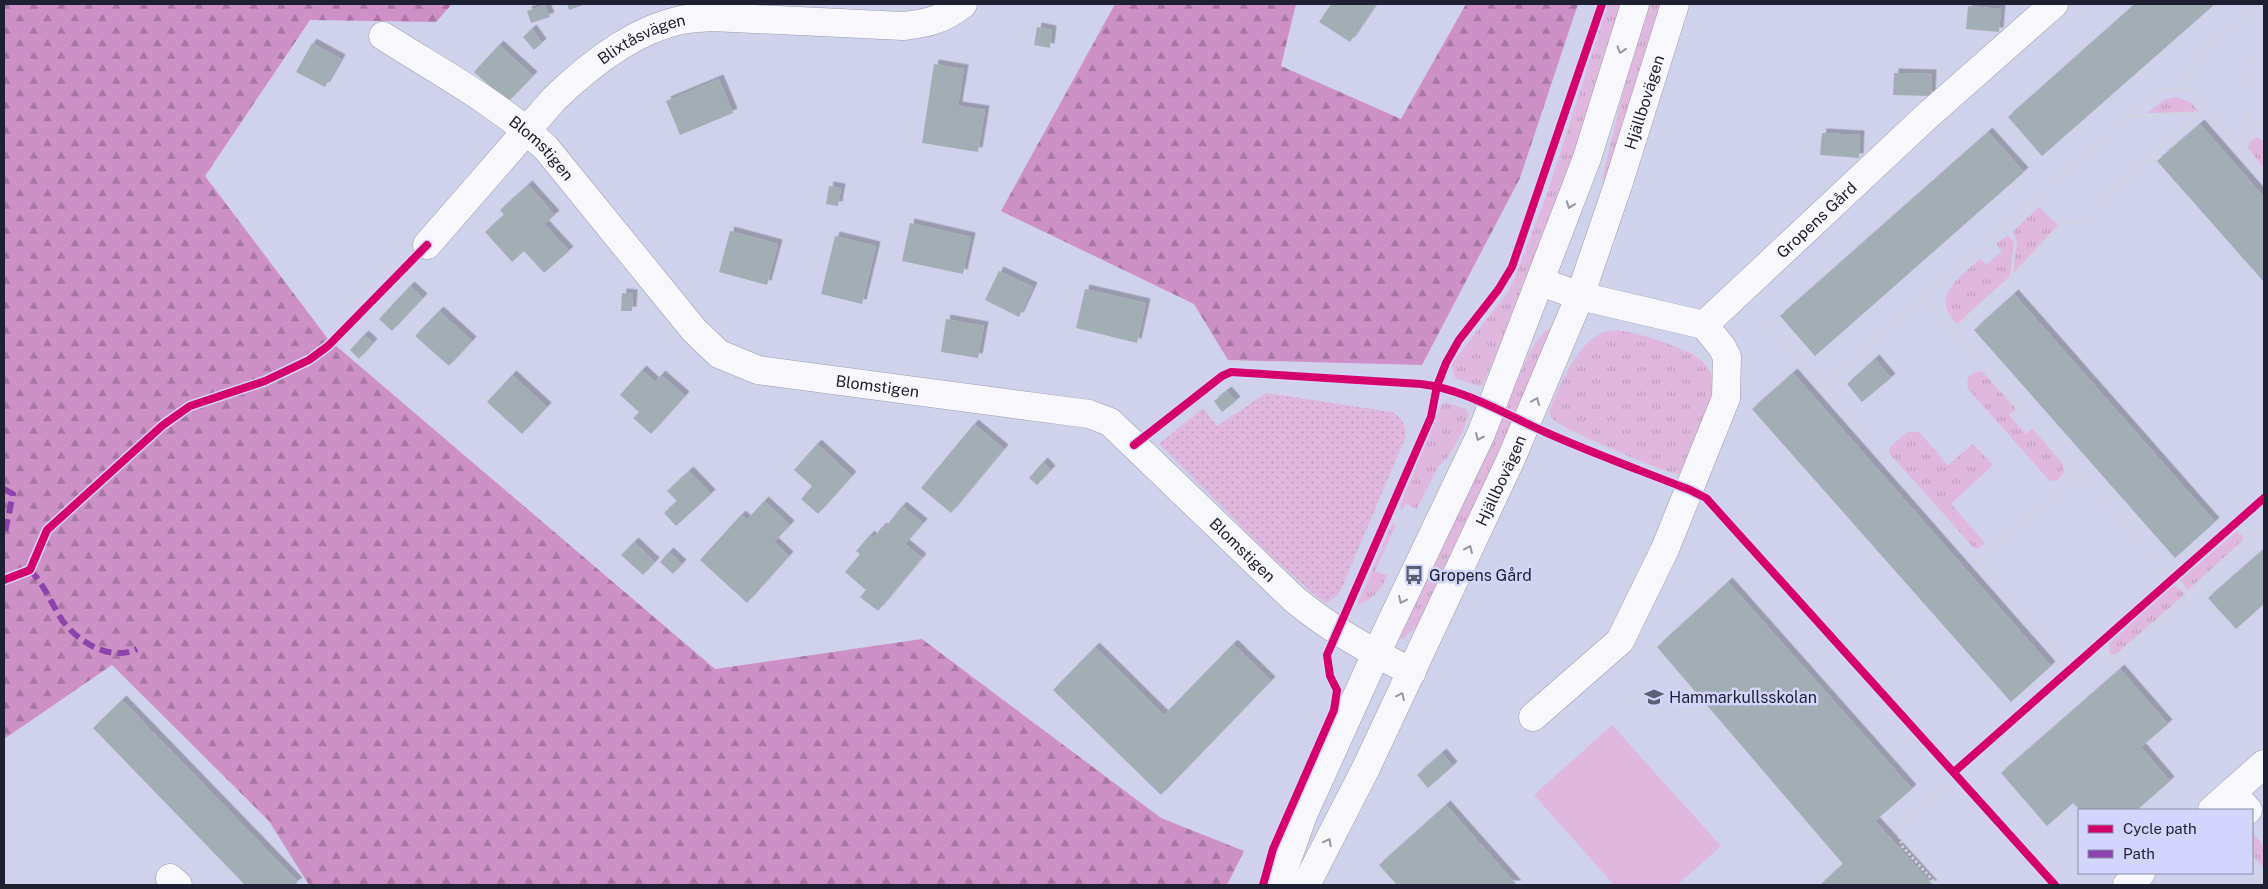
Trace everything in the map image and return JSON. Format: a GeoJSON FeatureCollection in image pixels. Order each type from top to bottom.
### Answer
{"type":"FeatureCollection","features":[{"type":"Feature","properties":{"kind":"street","name":"Blixtåsvägen"},"geometry":{"type":"LineString","coordinates":[[427,245],[554,98],[576,78],[624,44],[656,27],[681,20],[712,17],[903,26],[942,19],[963,4]]}},
{"type":"Feature","properties":{"kind":"street"},"geometry":{"type":"LineString","coordinates":[[1278,885],[1304,815],[1376,654],[1481,434],[1541,282],[1587,158],[1635,4]]}},
{"type":"Feature","properties":{"kind":"street","name":"Hjällbovägen"},"geometry":{"type":"LineString","coordinates":[[1306,885],[1366,768],[1412,672],[1511,459],[1580,296],[1624,168],[1675,4]]}},
{"type":"Feature","properties":{"kind":"street","name":"Gropens Gård"},"geometry":{"type":"LineString","coordinates":[[1704,325],[1911,130],[2054,4]]}},
{"type":"Feature","properties":{"kind":"street","name":"Blomstigen"},"geometry":{"type":"LineString","coordinates":[[383,36],[527,131],[546,148],[694,330],[719,354],[758,370],[1088,414],[1110,422],[1294,599],[1317,618],[1376,654],[1412,672]]}},
{"type":"Feature","properties":{"kind":"street"},"geometry":{"type":"LineString","coordinates":[[1533,717],[1620,641],[1665,549],[1726,398],[1727,357],[1722,347],[1704,325],[1580,296],[1541,282]]}},
{"type":"Feature","properties":{"kind":"street"},"geometry":{"type":"LineString","coordinates":[[2215,809],[2240,801],[2264,764]]}},
{"type":"Feature","properties":{"kind":"street"},"geometry":{"type":"LineString","coordinates":[[2253,815],[2264,828]]}},
{"type":"Feature","properties":{"kind":"street"},"geometry":{"type":"LineString","coordinates":[[2127,885],[2140,874]]}},
{"type":"Feature","properties":{"kind":"path"},"geometry":{"type":"LineString","coordinates":[[2260,4],[2196,58],[2189,70],[2187,79],[2188,90],[2264,176]]}},
{"type":"Feature","properties":{"kind":"path"},"geometry":{"type":"LineString","coordinates":[[2247,134],[2250,63],[2264,52]]}},
{"type":"Feature","properties":{"kind":"path"},"geometry":{"type":"LineString","coordinates":[[1823,386],[2128,116],[2162,91],[2174,88],[2188,90]]}},
{"type":"Feature","properties":{"kind":"path"},"geometry":{"type":"LineString","coordinates":[[1953,330],[1990,300],[2061,224],[2087,219],[2099,209],[2112,190],[2205,108]]}},
{"type":"Feature","properties":{"kind":"path"},"geometry":{"type":"LineString","coordinates":[[2128,116],[2200,112]]}},
{"type":"Feature","properties":{"kind":"path"},"geometry":{"type":"LineString","coordinates":[[2236,144],[2264,119]]}},
{"type":"Feature","properties":{"kind":"path"},"geometry":{"type":"LineString","coordinates":[[1924,297],[2172,578],[2191,594]]}},
{"type":"Feature","properties":{"kind":"path"},"geometry":{"type":"LineString","coordinates":[[1755,310],[2070,668]]}},
{"type":"Feature","properties":{"kind":"path"},"geometry":{"type":"LineString","coordinates":[[1977,562],[2080,474]]}},
{"type":"Feature","properties":{"kind":"path"},"geometry":{"type":"LineString","coordinates":[[1388,515],[1408,525]]}},
{"type":"Feature","properties":{"kind":"path"},"geometry":{"type":"LineString","coordinates":[[2239,520],[2255,537]]}},
{"type":"Feature","properties":{"kind":"path"},"geometry":{"type":"LineString","coordinates":[[2114,662],[2264,529]]}},
{"type":"Feature","properties":{"kind":"path"},"geometry":{"type":"LineString","coordinates":[[2096,645],[2120,669]]}},
{"type":"Feature","properties":{"kind":"path"},"geometry":{"type":"LineString","coordinates":[[1937,885],[1902,846],[1897,827],[1957,775]]}},
{"type":"Feature","properties":{"kind":"path"},"geometry":{"type":"LineString","coordinates":[[2253,866],[2264,878]]}},
{"type":"Feature","properties":{"kind":"green space"},"geometry":{"type":"Polygon","coordinates":[[[4,4],[452,4],[436,22],[310,20],[205,176],[328,339],[715,669],[922,639],[1161,818],[1244,851],[1227,885],[309,885],[269,821],[112,665],[4,739],[4,4]]]}},
{"type":"Feature","properties":{"kind":"green space"},"geometry":{"type":"Polygon","coordinates":[[[1115,4],[1296,4],[1281,66],[1401,119],[1466,4],[1578,4],[1520,178],[1422,365],[1228,360],[1194,304],[1001,211],[1115,4]]]}},
{"type":"Feature","properties":{"kind":"green space"},"geometry":{"type":"Polygon","coordinates":[[[1608,4],[1622,4],[1585,121],[1505,338],[1502,339],[1483,385],[1478,386],[1455,378],[1452,365],[1455,359],[1508,292],[1515,277],[1547,194],[1608,4]]]}},
{"type":"Feature","properties":{"kind":"green space"},"geometry":{"type":"Polygon","coordinates":[[[1649,4],[1665,4],[1609,181],[1602,179],[1628,72],[1649,4]]]}},
{"type":"Feature","properties":{"kind":"green space"},"geometry":{"type":"Polygon","coordinates":[[[2176,97],[2190,102],[2199,112],[2147,113],[2164,100],[2176,97]]]}},
{"type":"Feature","properties":{"kind":"green space"},"geometry":{"type":"Polygon","coordinates":[[[2256,137],[2264,141],[2264,168],[2248,148],[2249,143],[2256,137]]]}},
{"type":"Feature","properties":{"kind":"green space"},"geometry":{"type":"Polygon","coordinates":[[[2039,207],[2058,225],[2013,274],[2017,242],[2013,231],[2039,207]]]}},
{"type":"Feature","properties":{"kind":"green space"},"geometry":{"type":"Polygon","coordinates":[[[2008,235],[2014,242],[2010,276],[1957,324],[1949,314],[1946,305],[1950,288],[1980,259],[1986,265],[2002,251],[1996,244],[2008,235]]]}},
{"type":"Feature","properties":{"kind":"green space"},"geometry":{"type":"Polygon","coordinates":[[[1552,328],[1523,402],[1420,623],[1402,640],[1398,635],[1529,354],[1541,335],[1552,328]]]}},
{"type":"Feature","properties":{"kind":"green space"},"geometry":{"type":"Polygon","coordinates":[[[1616,330],[1645,336],[1683,350],[1699,359],[1710,371],[1714,387],[1711,405],[1685,469],[1680,474],[1658,468],[1563,426],[1554,420],[1549,411],[1563,379],[1583,347],[1600,334],[1616,330]]]}},
{"type":"Feature","properties":{"kind":"green space"},"geometry":{"type":"Polygon","coordinates":[[[1982,371],[2016,409],[2009,415],[2026,434],[2032,428],[2063,464],[2064,473],[2058,480],[2051,481],[2048,479],[1968,389],[1967,382],[1969,376],[1982,371]]]}},
{"type":"Feature","properties":{"kind":"green space"},"geometry":{"type":"Polygon","coordinates":[[[1266,393],[1392,412],[1401,419],[1405,428],[1406,436],[1344,583],[1338,595],[1327,603],[1317,597],[1271,556],[1159,444],[1203,408],[1217,426],[1266,393]]]}},
{"type":"Feature","properties":{"kind":"green space"},"geometry":{"type":"Polygon","coordinates":[[[1443,403],[1466,409],[1469,415],[1463,431],[1448,457],[1438,467],[1417,509],[1406,504],[1401,511],[1400,506],[1440,408],[1443,403]]]}},
{"type":"Feature","properties":{"kind":"green space"},"geometry":{"type":"Polygon","coordinates":[[[1907,432],[1919,432],[1948,465],[1973,444],[1993,465],[1951,504],[1985,543],[1978,549],[1973,547],[1889,453],[1889,448],[1907,432]]]}},
{"type":"Feature","properties":{"kind":"green space"},"geometry":{"type":"Polygon","coordinates":[[[1392,524],[1396,525],[1375,571],[1387,575],[1385,580],[1372,597],[1357,605],[1392,524]]]}},
{"type":"Feature","properties":{"kind":"green space"},"geometry":{"type":"Polygon","coordinates":[[[2237,531],[2243,536],[2242,541],[2188,590],[2180,580],[2237,531]]]}},
{"type":"Feature","properties":{"kind":"green space"},"geometry":{"type":"Polygon","coordinates":[[[2174,585],[2185,594],[2115,655],[2110,654],[2109,644],[2174,585]]]}},
{"type":"Feature","properties":{"kind":"green space"},"geometry":{"type":"Polygon","coordinates":[[[1612,725],[1721,846],[1677,885],[1614,885],[1534,795],[1612,725]]]}},
{"type":"Feature","properties":{"kind":"green space"},"geometry":{"type":"Polygon","coordinates":[[[2253,833],[2264,846],[2264,869],[2253,856],[2253,833]]]}},
{"type":"Feature","properties":{"kind":"building"},"geometry":{"type":"Polygon","coordinates":[[[567,4],[586,4],[569,10],[567,4]]]}},
{"type":"Feature","properties":{"kind":"building"},"geometry":{"type":"Polygon","coordinates":[[[1331,4],[1376,4],[1350,42],[1319,22],[1331,4]]]}},
{"type":"Feature","properties":{"kind":"building"},"geometry":{"type":"Polygon","coordinates":[[[2135,4],[2215,4],[2042,156],[2008,117],[2135,4]]]}},
{"type":"Feature","properties":{"kind":"building"},"geometry":{"type":"Polygon","coordinates":[[[545,5],[550,17],[531,23],[527,11],[545,5]]]}},
{"type":"Feature","properties":{"kind":"building"},"geometry":{"type":"Polygon","coordinates":[[[1968,6],[2001,9],[1999,32],[1966,29],[1968,6]]]}},
{"type":"Feature","properties":{"kind":"building"},"geometry":{"type":"Polygon","coordinates":[[[1037,27],[1052,30],[1050,48],[1034,45],[1037,27]]]}},
{"type":"Feature","properties":{"kind":"building"},"geometry":{"type":"Polygon","coordinates":[[[532,29],[542,43],[534,50],[523,37],[532,29]]]}},
{"type":"Feature","properties":{"kind":"building"},"geometry":{"type":"Polygon","coordinates":[[[312,43],[341,59],[325,87],[296,72],[312,43]]]}},
{"type":"Feature","properties":{"kind":"building"},"geometry":{"type":"Polygon","coordinates":[[[499,45],[533,76],[508,102],[474,72],[499,45]]]}},
{"type":"Feature","properties":{"kind":"building"},"geometry":{"type":"Polygon","coordinates":[[[934,64],[964,69],[958,106],[985,110],[978,152],[922,143],[934,64]]]}},
{"type":"Feature","properties":{"kind":"building"},"geometry":{"type":"Polygon","coordinates":[[[1894,73],[1932,74],[1931,96],[1893,95],[1894,73]]]}},
{"type":"Feature","properties":{"kind":"building"},"geometry":{"type":"Polygon","coordinates":[[[719,79],[733,113],[680,135],[666,101],[719,79]]]}},
{"type":"Feature","properties":{"kind":"building"},"geometry":{"type":"Polygon","coordinates":[[[2200,124],[2264,197],[2264,282],[2157,161],[2200,124]]]}},
{"type":"Feature","properties":{"kind":"building"},"geometry":{"type":"Polygon","coordinates":[[[1988,132],[2024,172],[1815,356],[1780,316],[1988,132]]]}},
{"type":"Feature","properties":{"kind":"building"},"geometry":{"type":"Polygon","coordinates":[[[1822,133],[1860,135],[1859,158],[1820,155],[1822,133]]]}},
{"type":"Feature","properties":{"kind":"building"},"geometry":{"type":"Polygon","coordinates":[[[528,185],[555,215],[544,224],[569,251],[544,273],[524,251],[512,262],[485,232],[504,215],[500,210],[528,185]]]}},
{"type":"Feature","properties":{"kind":"building"},"geometry":{"type":"Polygon","coordinates":[[[829,186],[841,188],[838,206],[826,204],[829,186]]]}},
{"type":"Feature","properties":{"kind":"building"},"geometry":{"type":"Polygon","coordinates":[[[910,223],[971,237],[963,274],[902,261],[910,223]]]}},
{"type":"Feature","properties":{"kind":"building"},"geometry":{"type":"Polygon","coordinates":[[[730,231],[778,244],[767,285],[719,272],[730,231]]]}},
{"type":"Feature","properties":{"kind":"building"},"geometry":{"type":"Polygon","coordinates":[[[835,236],[876,246],[862,304],[821,294],[835,236]]]}},
{"type":"Feature","properties":{"kind":"building"},"geometry":{"type":"Polygon","coordinates":[[[999,271],[1033,287],[1019,317],[985,300],[999,271]]]}},
{"type":"Feature","properties":{"kind":"building"},"geometry":{"type":"Polygon","coordinates":[[[410,286],[423,298],[392,331],[379,319],[410,286]]]}},
{"type":"Feature","properties":{"kind":"building"},"geometry":{"type":"Polygon","coordinates":[[[1085,289],[1146,303],[1137,343],[1076,328],[1085,289]]]}},
{"type":"Feature","properties":{"kind":"building"},"geometry":{"type":"Polygon","coordinates":[[[622,293],[633,294],[632,311],[621,311],[622,293]]]}},
{"type":"Feature","properties":{"kind":"building"},"geometry":{"type":"Polygon","coordinates":[[[2014,294],[2215,522],[2175,558],[1974,330],[2014,294]]]}},
{"type":"Feature","properties":{"kind":"building"},"geometry":{"type":"Polygon","coordinates":[[[439,311],[472,341],[449,366],[415,336],[439,311]]]}},
{"type":"Feature","properties":{"kind":"building"},"geometry":{"type":"Polygon","coordinates":[[[946,319],[984,326],[978,358],[941,352],[946,319]]]}},
{"type":"Feature","properties":{"kind":"building"},"geometry":{"type":"Polygon","coordinates":[[[364,335],[373,343],[359,359],[350,350],[364,335]]]}},
{"type":"Feature","properties":{"kind":"building"},"geometry":{"type":"Polygon","coordinates":[[[1875,359],[1891,378],[1862,402],[1847,384],[1875,359]]]}},
{"type":"Feature","properties":{"kind":"building"},"geometry":{"type":"Polygon","coordinates":[[[642,370],[655,382],[661,375],[685,396],[651,434],[633,418],[639,412],[620,395],[642,370]]]}},
{"type":"Feature","properties":{"kind":"building"},"geometry":{"type":"Polygon","coordinates":[[[1793,373],[2051,666],[2011,702],[1752,409],[1793,373]]]}},
{"type":"Feature","properties":{"kind":"building"},"geometry":{"type":"Polygon","coordinates":[[[512,375],[547,407],[522,434],[487,402],[512,375]]]}},
{"type":"Feature","properties":{"kind":"building"},"geometry":{"type":"Polygon","coordinates":[[[1227,391],[1236,401],[1222,412],[1214,401],[1227,391]]]}},
{"type":"Feature","properties":{"kind":"building"},"geometry":{"type":"Polygon","coordinates":[[[974,424],[1004,449],[951,513],[921,488],[974,424]]]}},
{"type":"Feature","properties":{"kind":"building"},"geometry":{"type":"Polygon","coordinates":[[[817,444],[852,476],[818,514],[801,499],[812,486],[794,470],[817,444]]]}},
{"type":"Feature","properties":{"kind":"building"},"geometry":{"type":"Polygon","coordinates":[[[1043,462],[1051,470],[1037,485],[1029,478],[1043,462]]]}},
{"type":"Feature","properties":{"kind":"building"},"geometry":{"type":"Polygon","coordinates":[[[689,471],[711,494],[676,526],[664,513],[677,501],[667,491],[689,471]]]}},
{"type":"Feature","properties":{"kind":"building"},"geometry":{"type":"Polygon","coordinates":[[[764,501],[790,525],[774,542],[789,556],[747,603],[700,560],[741,515],[747,520],[764,501]]]}},
{"type":"Feature","properties":{"kind":"building"},"geometry":{"type":"Polygon","coordinates":[[[902,506],[923,523],[905,544],[922,558],[878,611],[860,597],[866,590],[845,572],[860,554],[856,551],[870,535],[873,538],[882,527],[884,529],[902,506]]]}},
{"type":"Feature","properties":{"kind":"building"},"geometry":{"type":"Polygon","coordinates":[[[634,542],[655,562],[643,575],[621,555],[634,542]]]}},
{"type":"Feature","properties":{"kind":"building"},"geometry":{"type":"Polygon","coordinates":[[[2264,549],[2264,604],[2236,629],[2208,598],[2264,549]]]}},
{"type":"Feature","properties":{"kind":"building"},"geometry":{"type":"Polygon","coordinates":[[[669,552],[682,564],[673,574],[660,562],[669,552]]]}},
{"type":"Feature","properties":{"kind":"building","name":"Hammarkullsskolan"},"geometry":{"type":"Polygon","coordinates":[[[1728,582],[1912,789],[1875,821],[1933,885],[1820,885],[1843,864],[1657,647],[1728,582]]]}},
{"type":"Feature","properties":{"kind":"building"},"geometry":{"type":"Polygon","coordinates":[[[1233,644],[1271,681],[1161,795],[1053,690],[1095,647],[1164,715],[1233,644]]]}},
{"type":"Feature","properties":{"kind":"building"},"geometry":{"type":"Polygon","coordinates":[[[2120,669],[2168,724],[2141,747],[2170,781],[2138,809],[2079,809],[2073,803],[2047,826],[2001,773],[2120,669]]]}},
{"type":"Feature","properties":{"kind":"building"},"geometry":{"type":"Polygon","coordinates":[[[122,700],[298,882],[294,885],[245,885],[93,728],[122,700]]]}},
{"type":"Feature","properties":{"kind":"building"},"geometry":{"type":"Polygon","coordinates":[[[1442,753],[1453,766],[1428,788],[1417,775],[1442,753]]]}},
{"type":"Feature","properties":{"kind":"building"},"geometry":{"type":"Polygon","coordinates":[[[1446,805],[1517,885],[1397,885],[1379,865],[1446,805]]]}},
{"type":"Feature","properties":{"kind":"marked path"},"geometry":{"type":"LineString","coordinates":[[4,489],[13,494],[4,537]]}},
{"type":"Feature","properties":{"kind":"marked path"},"geometry":{"type":"LineString","coordinates":[[30,570],[43,587],[62,620],[77,636],[95,648],[106,651],[116,653],[137,649]]}},
{"type":"Feature","properties":{"kind":"cycle path"},"geometry":{"type":"LineString","coordinates":[[1263,885],[1273,849],[1334,710],[1337,690],[1330,676],[1327,655],[1431,417],[1437,386],[1446,363],[1459,340],[1498,290],[1512,267],[1602,4]]}},
{"type":"Feature","properties":{"kind":"cycle path"},"geometry":{"type":"LineString","coordinates":[[4,580],[30,570],[47,530],[163,425],[190,406],[265,381],[309,360],[328,346],[427,245]]}},
{"type":"Feature","properties":{"kind":"cycle path"},"geometry":{"type":"LineString","coordinates":[[1134,445],[1222,376],[1231,372],[1421,384],[1453,391],[1469,397],[1563,440],[1690,490],[1706,498],[2055,885]]}},
{"type":"Feature","properties":{"kind":"cycle path"},"geometry":{"type":"LineString","coordinates":[[1954,772],[2264,498]]}},
{"type":"Feature","properties":{"kind":"place","name":"Gropens Gård"},"geometry":{"type":"Point","coordinates":[1414,575]}},
{"type":"Feature","properties":{"kind":"place","name":"Hammarkullsskolan"},"geometry":{"type":"Point","coordinates":[1654,697]}}]}
